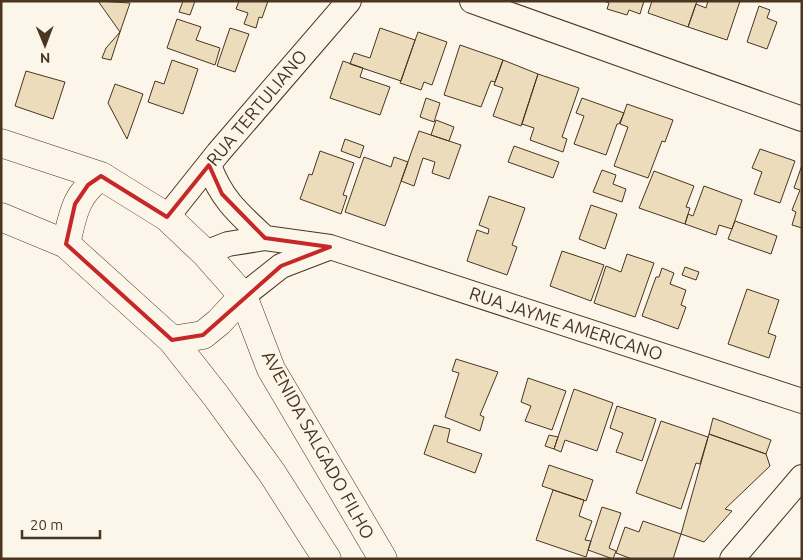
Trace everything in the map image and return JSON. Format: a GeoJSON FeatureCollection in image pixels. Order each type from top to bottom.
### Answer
{"type":"FeatureCollection","features":[{"type":"Feature","properties":{"kind":"street","name":"RUA TERTULIANO"},"geometry":{"type":"LineString","coordinates":[[168,217],[209,165],[348,1]]}},
{"type":"Feature","properties":{"kind":"street"},"geometry":{"type":"LineString","coordinates":[[472,1],[802,119]]}},
{"type":"Feature","properties":{"kind":"street","name":"AVENIDA SALGADO FILHO"},"geometry":{"type":"LineString","coordinates":[[1,143],[101,176],[168,217],[205,253],[243,296],[271,369],[383,559]]}},
{"type":"Feature","properties":{"kind":"street"},"geometry":{"type":"LineString","coordinates":[[209,165],[222,194],[235,210],[265,238]]}},
{"type":"Feature","properties":{"kind":"street"},"geometry":{"type":"LineString","coordinates":[[66,244],[75,204],[88,186],[101,176]]}},
{"type":"Feature","properties":{"kind":"street"},"geometry":{"type":"LineString","coordinates":[[1,217],[66,244],[172,340],[216,396],[272,473],[327,559]]}},
{"type":"Feature","properties":{"kind":"street","name":"RUA JAYME AMERICANO"},"geometry":{"type":"LineString","coordinates":[[205,253],[228,244],[265,238],[330,247],[802,401]]}},
{"type":"Feature","properties":{"kind":"street"},"geometry":{"type":"LineString","coordinates":[[172,340],[203,335],[220,322],[243,296],[281,266],[330,247]]}},
{"type":"Feature","properties":{"kind":"street"},"geometry":{"type":"LineString","coordinates":[[732,559],[802,477]]}},
{"type":"Feature","properties":{"kind":"highlighted area"},"geometry":{"type":"Polygon","coordinates":[[[209,165],[222,194],[265,238],[330,247],[281,266],[203,335],[172,340],[66,244],[75,204],[88,185],[101,176],[167,217],[209,165]]]}},
{"type":"Feature","properties":{"kind":"building"},"geometry":{"type":"Polygon","coordinates":[[[98,1],[130,3],[120,32],[98,1]]]}},
{"type":"Feature","properties":{"kind":"building"},"geometry":{"type":"Polygon","coordinates":[[[183,1],[195,1],[190,15],[179,12],[183,1]]]}},
{"type":"Feature","properties":{"kind":"building"},"geometry":{"type":"Polygon","coordinates":[[[239,1],[268,1],[262,18],[259,17],[256,28],[244,24],[248,13],[236,9],[239,1]]]}},
{"type":"Feature","properties":{"kind":"building"},"geometry":{"type":"Polygon","coordinates":[[[604,1],[644,1],[640,14],[629,10],[627,15],[607,9],[609,3],[604,1]]]}},
{"type":"Feature","properties":{"kind":"building"},"geometry":{"type":"Polygon","coordinates":[[[652,1],[697,1],[688,27],[648,13],[652,1]]]}},
{"type":"Feature","properties":{"kind":"building"},"geometry":{"type":"Polygon","coordinates":[[[708,1],[740,1],[727,40],[688,27],[696,4],[706,8],[708,1]]]}},
{"type":"Feature","properties":{"kind":"building"},"geometry":{"type":"Polygon","coordinates":[[[759,6],[770,10],[767,18],[777,22],[767,49],[747,42],[759,6]]]}},
{"type":"Feature","properties":{"kind":"building"},"geometry":{"type":"Polygon","coordinates":[[[177,19],[201,27],[196,40],[220,48],[215,65],[167,48],[177,19]]]}},
{"type":"Feature","properties":{"kind":"building"},"geometry":{"type":"Polygon","coordinates":[[[230,28],[249,34],[235,72],[217,66],[230,28]]]}},
{"type":"Feature","properties":{"kind":"building"},"geometry":{"type":"Polygon","coordinates":[[[380,28],[415,40],[401,81],[350,64],[354,53],[370,58],[380,28]]]}},
{"type":"Feature","properties":{"kind":"building"},"geometry":{"type":"Polygon","coordinates":[[[120,32],[111,60],[102,58],[106,48],[120,32]]]}},
{"type":"Feature","properties":{"kind":"building"},"geometry":{"type":"Polygon","coordinates":[[[418,32],[447,42],[432,85],[424,82],[421,90],[400,83],[418,32]]]}},
{"type":"Feature","properties":{"kind":"building"},"geometry":{"type":"Polygon","coordinates":[[[460,45],[503,60],[495,82],[491,81],[481,107],[444,95],[460,45]]]}},
{"type":"Feature","properties":{"kind":"building"},"geometry":{"type":"Polygon","coordinates":[[[172,60],[198,69],[183,114],[148,102],[155,81],[164,84],[172,60]]]}},
{"type":"Feature","properties":{"kind":"building"},"geometry":{"type":"Polygon","coordinates":[[[503,60],[538,74],[521,126],[493,116],[503,88],[494,85],[503,60]]]}},
{"type":"Feature","properties":{"kind":"building"},"geometry":{"type":"Polygon","coordinates":[[[343,61],[363,68],[360,77],[390,87],[380,115],[330,98],[343,61]]]}},
{"type":"Feature","properties":{"kind":"building"},"geometry":{"type":"Polygon","coordinates":[[[26,71],[65,82],[53,119],[15,106],[26,71]]]}},
{"type":"Feature","properties":{"kind":"building"},"geometry":{"type":"Polygon","coordinates":[[[538,74],[579,88],[562,137],[567,139],[563,152],[530,140],[534,128],[522,124],[538,74]]]}},
{"type":"Feature","properties":{"kind":"building"},"geometry":{"type":"Polygon","coordinates":[[[115,84],[143,94],[127,139],[108,103],[115,84]]]}},
{"type":"Feature","properties":{"kind":"building"},"geometry":{"type":"Polygon","coordinates":[[[426,98],[440,103],[434,122],[420,117],[426,98]]]}},
{"type":"Feature","properties":{"kind":"building"},"geometry":{"type":"Polygon","coordinates":[[[582,98],[624,113],[619,124],[617,124],[606,155],[574,144],[584,116],[576,113],[582,98]]]}},
{"type":"Feature","properties":{"kind":"building"},"geometry":{"type":"Polygon","coordinates":[[[627,104],[673,120],[665,142],[662,141],[648,178],[614,166],[628,127],[620,124],[627,104]]]}},
{"type":"Feature","properties":{"kind":"building"},"geometry":{"type":"Polygon","coordinates":[[[436,120],[454,127],[449,141],[431,135],[436,120]]]}},
{"type":"Feature","properties":{"kind":"building"},"geometry":{"type":"Polygon","coordinates":[[[419,131],[461,145],[449,179],[432,173],[435,162],[423,158],[414,186],[401,181],[419,131]]]}},
{"type":"Feature","properties":{"kind":"building"},"geometry":{"type":"Polygon","coordinates":[[[345,139],[364,146],[360,158],[341,151],[345,139]]]}},
{"type":"Feature","properties":{"kind":"building"},"geometry":{"type":"Polygon","coordinates":[[[514,146],[559,162],[553,178],[508,162],[514,146]]]}},
{"type":"Feature","properties":{"kind":"building"},"geometry":{"type":"Polygon","coordinates":[[[760,149],[795,161],[780,203],[754,194],[762,172],[752,168],[760,149]]]}},
{"type":"Feature","properties":{"kind":"building"},"geometry":{"type":"Polygon","coordinates":[[[320,151],[354,163],[343,195],[347,196],[341,214],[300,199],[309,174],[312,175],[320,151]]]}},
{"type":"Feature","properties":{"kind":"building"},"geometry":{"type":"Polygon","coordinates":[[[364,157],[391,167],[394,157],[408,162],[385,226],[345,212],[364,157]]]}},
{"type":"Feature","properties":{"kind":"building"},"geometry":{"type":"Polygon","coordinates":[[[802,165],[802,228],[792,225],[796,212],[792,210],[800,190],[794,188],[802,165]]]}},
{"type":"Feature","properties":{"kind":"building"},"geometry":{"type":"Polygon","coordinates":[[[602,170],[616,175],[613,184],[626,189],[622,202],[593,192],[602,170]]]}},
{"type":"Feature","properties":{"kind":"building"},"geometry":{"type":"Polygon","coordinates":[[[654,171],[694,186],[686,207],[690,208],[685,224],[639,208],[654,171]]]}},
{"type":"Feature","properties":{"kind":"building"},"geometry":{"type":"Polygon","coordinates":[[[704,186],[742,200],[732,229],[719,225],[716,235],[685,224],[688,214],[693,216],[704,186]]]}},
{"type":"Feature","properties":{"kind":"building"},"geometry":{"type":"Polygon","coordinates":[[[489,196],[525,208],[512,245],[517,247],[507,275],[467,261],[477,230],[488,234],[489,229],[479,225],[489,196]]]}},
{"type":"Feature","properties":{"kind":"building"},"geometry":{"type":"Polygon","coordinates":[[[591,205],[617,214],[605,249],[579,239],[591,205]]]}},
{"type":"Feature","properties":{"kind":"building"},"geometry":{"type":"Polygon","coordinates":[[[735,221],[777,236],[771,254],[728,239],[735,221]]]}},
{"type":"Feature","properties":{"kind":"building"},"geometry":{"type":"Polygon","coordinates":[[[562,251],[604,265],[591,301],[550,286],[562,251]]]}},
{"type":"Feature","properties":{"kind":"building"},"geometry":{"type":"Polygon","coordinates":[[[627,254],[654,263],[635,317],[594,303],[606,266],[621,272],[627,254]]]}},
{"type":"Feature","properties":{"kind":"building"},"geometry":{"type":"Polygon","coordinates":[[[685,267],[699,272],[696,280],[682,275],[685,267]]]}},
{"type":"Feature","properties":{"kind":"building"},"geometry":{"type":"Polygon","coordinates":[[[662,268],[674,273],[670,284],[686,290],[681,305],[686,307],[678,329],[642,316],[656,277],[659,277],[662,268]]]}},
{"type":"Feature","properties":{"kind":"building"},"geometry":{"type":"Polygon","coordinates":[[[747,289],[779,300],[768,333],[776,336],[769,358],[728,344],[747,289]]]}},
{"type":"Feature","properties":{"kind":"building"},"geometry":{"type":"Polygon","coordinates":[[[456,359],[498,372],[480,415],[484,417],[480,431],[445,417],[459,373],[452,371],[456,359]]]}},
{"type":"Feature","properties":{"kind":"building"},"geometry":{"type":"Polygon","coordinates":[[[528,378],[566,391],[552,430],[525,421],[531,406],[521,402],[528,378]]]}},
{"type":"Feature","properties":{"kind":"building"},"geometry":{"type":"Polygon","coordinates":[[[574,389],[613,403],[597,451],[565,440],[561,452],[554,449],[574,389]]]}},
{"type":"Feature","properties":{"kind":"building"},"geometry":{"type":"Polygon","coordinates":[[[617,406],[656,419],[642,461],[616,452],[623,433],[610,428],[617,406]]]}},
{"type":"Feature","properties":{"kind":"building"},"geometry":{"type":"Polygon","coordinates":[[[713,418],[771,440],[766,454],[709,434],[713,418]]]}},
{"type":"Feature","properties":{"kind":"building"},"geometry":{"type":"Polygon","coordinates":[[[661,421],[708,437],[700,464],[696,463],[681,509],[636,493],[661,421]]]}},
{"type":"Feature","properties":{"kind":"building"},"geometry":{"type":"Polygon","coordinates":[[[434,425],[450,429],[447,442],[482,454],[475,473],[424,454],[434,425]]]}},
{"type":"Feature","properties":{"kind":"building"},"geometry":{"type":"Polygon","coordinates":[[[709,434],[766,454],[770,466],[725,509],[732,511],[704,542],[681,534],[709,434]]]}},
{"type":"Feature","properties":{"kind":"building"},"geometry":{"type":"Polygon","coordinates":[[[549,435],[558,437],[554,449],[545,446],[549,435]]]}},
{"type":"Feature","properties":{"kind":"building"},"geometry":{"type":"Polygon","coordinates":[[[549,465],[593,480],[586,501],[542,486],[549,465]]]}},
{"type":"Feature","properties":{"kind":"building"},"geometry":{"type":"Polygon","coordinates":[[[553,490],[584,500],[579,516],[592,521],[585,540],[591,541],[586,557],[536,540],[553,490]]]}},
{"type":"Feature","properties":{"kind":"building"},"geometry":{"type":"Polygon","coordinates":[[[602,507],[621,513],[609,548],[616,551],[613,559],[588,550],[602,507]]]}},
{"type":"Feature","properties":{"kind":"building"},"geometry":{"type":"Polygon","coordinates":[[[643,521],[681,534],[673,559],[632,559],[616,553],[625,527],[639,532],[643,521]]]}}]}
